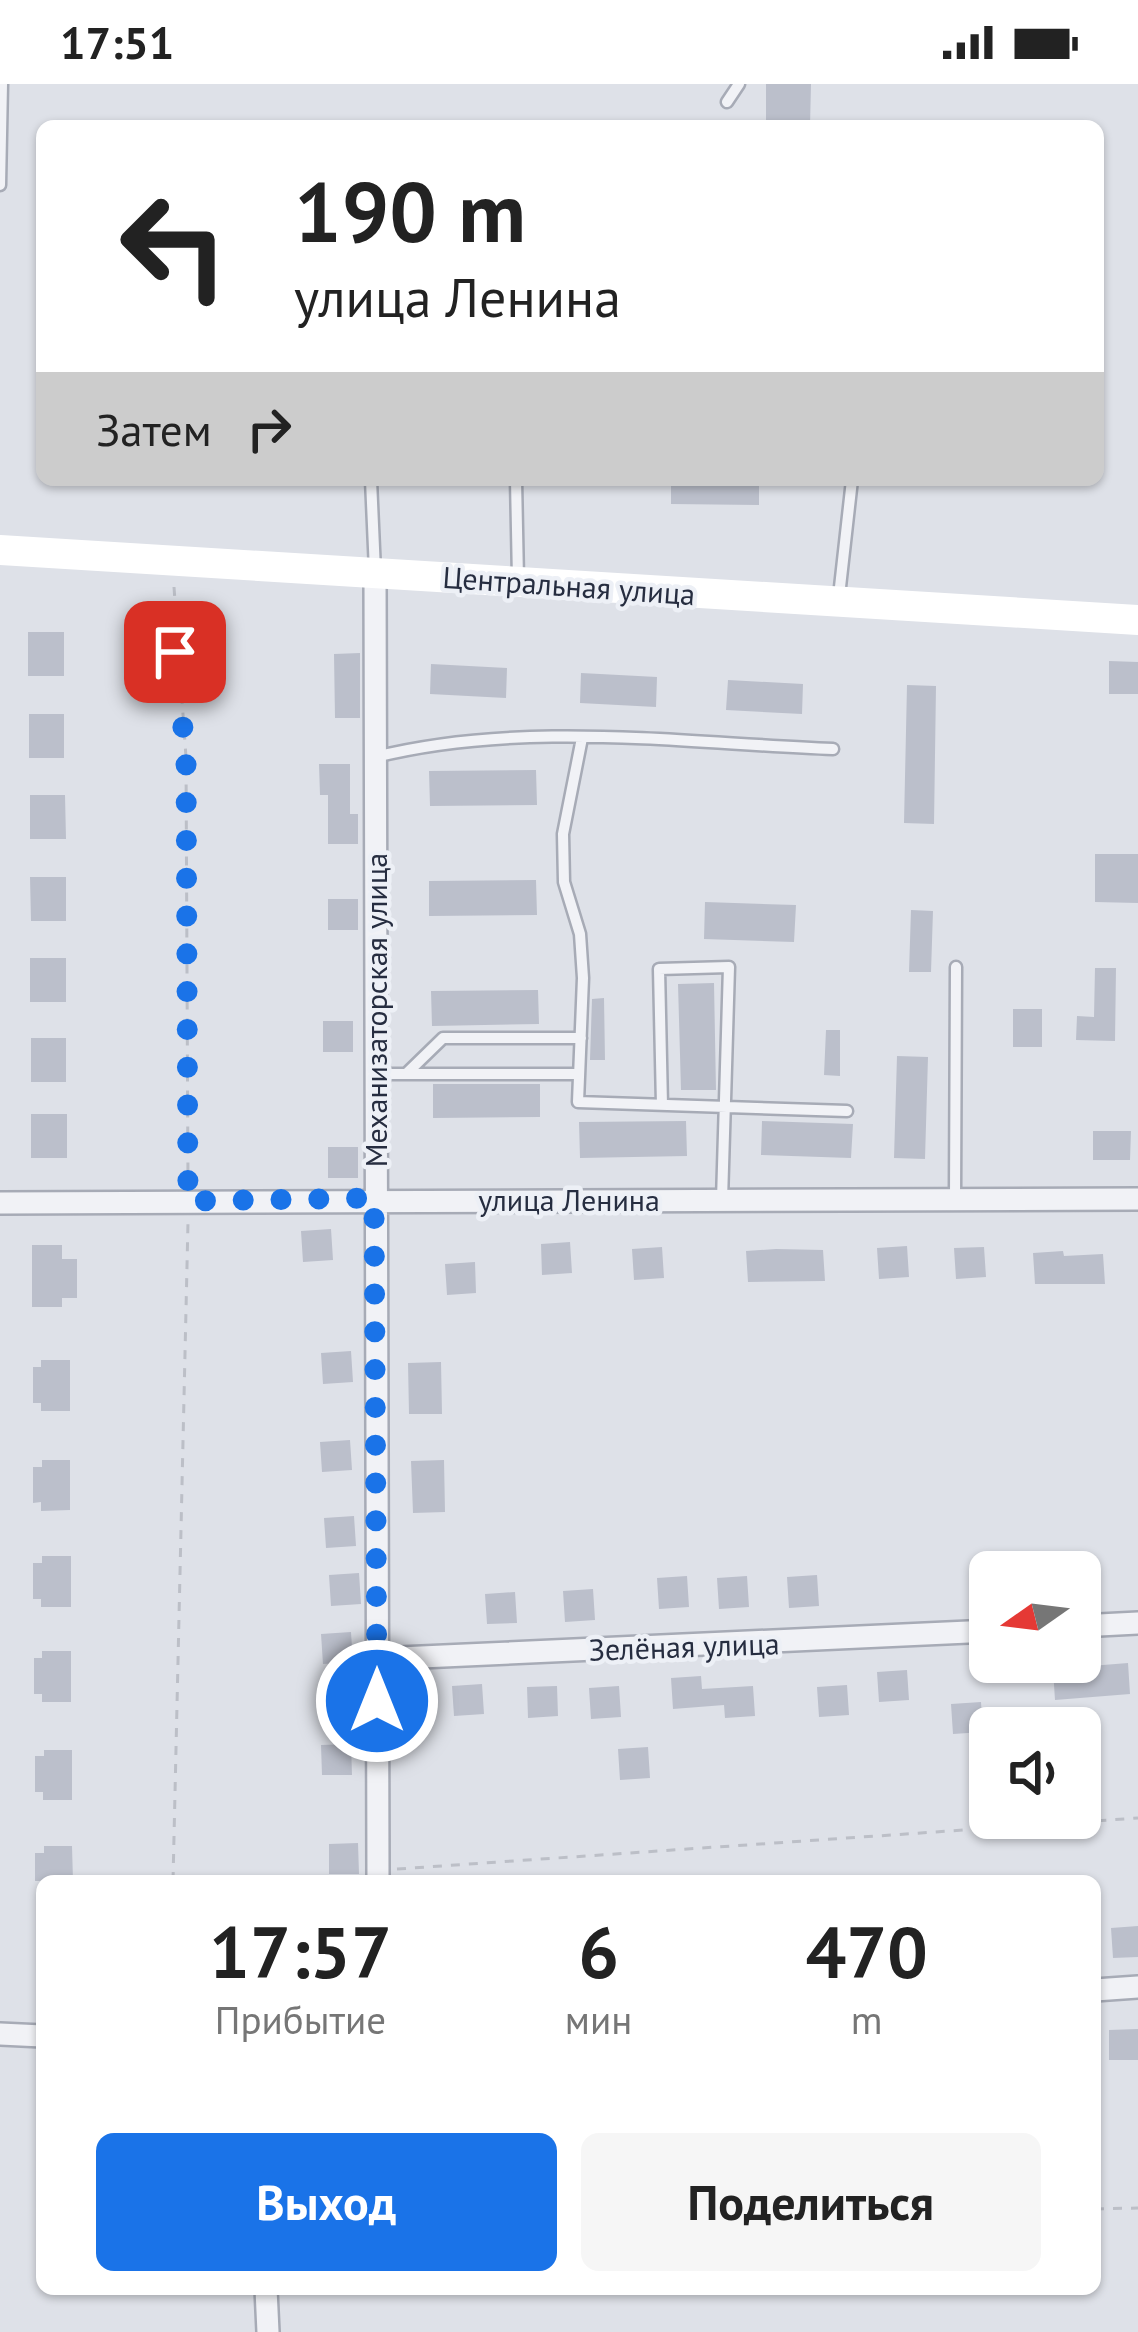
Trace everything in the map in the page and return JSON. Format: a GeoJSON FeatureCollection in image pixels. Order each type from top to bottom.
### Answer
{"type":"FeatureCollection","features":[{"type":"Feature","properties":{"kind":"street","name":"Центральная улица"},"geometry":{"type":"LineString","coordinates":[[0,550],[1138,620]]}},
{"type":"Feature","properties":{"kind":"street","name":"Механизаторская улица"},"geometry":{"type":"LineString","coordinates":[[375,571],[378,1875]]}},
{"type":"Feature","properties":{"kind":"street","name":"улица Ленина"},"geometry":{"type":"LineString","coordinates":[[0,1203],[374,1198],[1138,1199]]}},
{"type":"Feature","properties":{"kind":"street"},"geometry":{"type":"LineString","coordinates":[[1101,1625],[1138,1623]]}},
{"type":"Feature","properties":{"kind":"street","name":"Зелёная улица"},"geometry":{"type":"LineString","coordinates":[[377,1659],[969,1632]]}},
{"type":"Feature","properties":{"kind":"street"},"geometry":{"type":"LineString","coordinates":[[1101,1990],[1138,1987]]}},
{"type":"Feature","properties":{"kind":"street"},"geometry":{"type":"LineString","coordinates":[[0,2034],[36,2036]]}},
{"type":"Feature","properties":{"kind":"street"},"geometry":{"type":"LineString","coordinates":[[266,2295],[268,2332]]}},
{"type":"Feature","properties":{"kind":"lane"},"geometry":{"type":"LineString","coordinates":[[0,184],[2,84]]}},
{"type":"Feature","properties":{"kind":"lane"},"geometry":{"type":"LineString","coordinates":[[727,102],[739,84]]}},
{"type":"Feature","properties":{"kind":"lane"},"geometry":{"type":"LineString","coordinates":[[371,486],[375,571]]}},
{"type":"Feature","properties":{"kind":"lane"},"geometry":{"type":"LineString","coordinates":[[516,486],[518,582]]}},
{"type":"Feature","properties":{"kind":"lane"},"geometry":{"type":"LineString","coordinates":[[838,604],[851,486]]}},
{"type":"Feature","properties":{"kind":"lane"},"geometry":{"type":"LineString","coordinates":[[375,757],[468,737],[833,749]]}},
{"type":"Feature","properties":{"kind":"lane"},"geometry":{"type":"LineString","coordinates":[[582,738],[563,834],[564,882],[580,934],[578,1102],[847,1111]]}},
{"type":"Feature","properties":{"kind":"lane"},"geometry":{"type":"LineString","coordinates":[[662,1105],[659,969],[729,967],[722,1200]]}},
{"type":"Feature","properties":{"kind":"lane"},"geometry":{"type":"LineString","coordinates":[[955,1199],[956,967]]}},
{"type":"Feature","properties":{"kind":"lane"},"geometry":{"type":"LineString","coordinates":[[407,1073],[443,1038],[581,1038]]}},
{"type":"Feature","properties":{"kind":"lane"},"geometry":{"type":"LineString","coordinates":[[375,1074],[579,1074]]}},
{"type":"Feature","properties":{"kind":"path"},"geometry":{"type":"LineString","coordinates":[[173,1875],[188,1201],[186,757],[175,652],[174,561]]}},
{"type":"Feature","properties":{"kind":"path"},"geometry":{"type":"LineString","coordinates":[[391,1875],[1138,1818]]}},
{"type":"Feature","properties":{"kind":"path"},"geometry":{"type":"LineString","coordinates":[[1101,2209],[1138,2208]]}},
{"type":"Feature","properties":{"kind":"building"},"geometry":{"type":"Polygon","coordinates":[[[766,84],[811,84],[810,120],[766,120],[766,84]]]}},
{"type":"Feature","properties":{"kind":"building"},"geometry":{"type":"Polygon","coordinates":[[[671,486],[759,486],[759,505],[671,504],[671,486]]]}},
{"type":"Feature","properties":{"kind":"building"},"geometry":{"type":"Polygon","coordinates":[[[28,632],[64,632],[64,676],[28,676],[28,632]]]}},
{"type":"Feature","properties":{"kind":"building"},"geometry":{"type":"Polygon","coordinates":[[[360,653],[360,718],[335,718],[334,654],[360,653]]]}},
{"type":"Feature","properties":{"kind":"building"},"geometry":{"type":"Polygon","coordinates":[[[1109,661],[1138,662],[1138,694],[1109,694],[1109,661]]]}},
{"type":"Feature","properties":{"kind":"building"},"geometry":{"type":"Polygon","coordinates":[[[431,664],[507,668],[506,698],[430,694],[431,664]]]}},
{"type":"Feature","properties":{"kind":"building"},"geometry":{"type":"Polygon","coordinates":[[[581,673],[657,677],[656,707],[580,703],[581,673]]]}},
{"type":"Feature","properties":{"kind":"building"},"geometry":{"type":"Polygon","coordinates":[[[728,680],[803,684],[802,714],[726,710],[728,680]]]}},
{"type":"Feature","properties":{"kind":"building"},"geometry":{"type":"Polygon","coordinates":[[[907,685],[936,686],[934,824],[904,823],[907,685]]]}},
{"type":"Feature","properties":{"kind":"building"},"geometry":{"type":"Polygon","coordinates":[[[29,714],[64,714],[64,758],[29,758],[29,714]]]}},
{"type":"Feature","properties":{"kind":"building"},"geometry":{"type":"Polygon","coordinates":[[[319,764],[350,764],[350,814],[358,814],[358,844],[328,844],[328,795],[320,795],[319,764]]]}},
{"type":"Feature","properties":{"kind":"building"},"geometry":{"type":"Polygon","coordinates":[[[536,770],[537,805],[430,806],[429,771],[536,770]]]}},
{"type":"Feature","properties":{"kind":"building"},"geometry":{"type":"Polygon","coordinates":[[[30,795],[65,795],[66,839],[30,839],[30,795]]]}},
{"type":"Feature","properties":{"kind":"building"},"geometry":{"type":"Polygon","coordinates":[[[1095,854],[1138,854],[1138,903],[1095,902],[1095,854]]]}},
{"type":"Feature","properties":{"kind":"building"},"geometry":{"type":"Polygon","coordinates":[[[30,877],[66,877],[66,921],[31,921],[30,877]]]}},
{"type":"Feature","properties":{"kind":"building"},"geometry":{"type":"Polygon","coordinates":[[[536,880],[537,915],[429,916],[429,881],[536,880]]]}},
{"type":"Feature","properties":{"kind":"building"},"geometry":{"type":"Polygon","coordinates":[[[328,899],[358,899],[358,930],[328,930],[328,899]]]}},
{"type":"Feature","properties":{"kind":"building"},"geometry":{"type":"Polygon","coordinates":[[[705,902],[796,905],[794,942],[704,939],[705,902]]]}},
{"type":"Feature","properties":{"kind":"building"},"geometry":{"type":"Polygon","coordinates":[[[911,910],[933,911],[931,972],[909,972],[911,910]]]}},
{"type":"Feature","properties":{"kind":"building"},"geometry":{"type":"Polygon","coordinates":[[[30,958],[66,958],[66,1002],[30,1002],[30,958]]]}},
{"type":"Feature","properties":{"kind":"building"},"geometry":{"type":"Polygon","coordinates":[[[1095,968],[1116,968],[1115,1041],[1076,1040],[1077,1016],[1094,1017],[1095,968]]]}},
{"type":"Feature","properties":{"kind":"building"},"geometry":{"type":"Polygon","coordinates":[[[714,983],[716,1090],[681,1090],[678,984],[714,983]]]}},
{"type":"Feature","properties":{"kind":"building"},"geometry":{"type":"Polygon","coordinates":[[[538,990],[539,1024],[432,1026],[431,991],[538,990]]]}},
{"type":"Feature","properties":{"kind":"building"},"geometry":{"type":"Polygon","coordinates":[[[604,998],[605,1060],[590,1060],[592,999],[604,998]]]}},
{"type":"Feature","properties":{"kind":"building"},"geometry":{"type":"Polygon","coordinates":[[[1013,1009],[1042,1009],[1042,1047],[1013,1047],[1013,1009]]]}},
{"type":"Feature","properties":{"kind":"building"},"geometry":{"type":"Polygon","coordinates":[[[323,1021],[353,1021],[353,1052],[323,1052],[323,1021]]]}},
{"type":"Feature","properties":{"kind":"building"},"geometry":{"type":"Polygon","coordinates":[[[826,1030],[840,1030],[840,1076],[824,1075],[826,1030]]]}},
{"type":"Feature","properties":{"kind":"building"},"geometry":{"type":"Polygon","coordinates":[[[31,1038],[66,1038],[66,1082],[31,1082],[31,1038]]]}},
{"type":"Feature","properties":{"kind":"building"},"geometry":{"type":"Polygon","coordinates":[[[897,1056],[928,1057],[925,1159],[894,1158],[897,1056]]]}},
{"type":"Feature","properties":{"kind":"building"},"geometry":{"type":"Polygon","coordinates":[[[433,1084],[540,1084],[540,1117],[433,1118],[433,1084]]]}},
{"type":"Feature","properties":{"kind":"building"},"geometry":{"type":"Polygon","coordinates":[[[31,1114],[67,1114],[67,1158],[31,1158],[31,1114]]]}},
{"type":"Feature","properties":{"kind":"building"},"geometry":{"type":"Polygon","coordinates":[[[686,1121],[687,1156],[580,1158],[579,1122],[686,1121]]]}},
{"type":"Feature","properties":{"kind":"building"},"geometry":{"type":"Polygon","coordinates":[[[762,1121],[853,1124],[851,1158],[761,1155],[762,1121]]]}},
{"type":"Feature","properties":{"kind":"building"},"geometry":{"type":"Polygon","coordinates":[[[1093,1131],[1131,1131],[1130,1160],[1093,1160],[1093,1131]]]}},
{"type":"Feature","properties":{"kind":"building"},"geometry":{"type":"Polygon","coordinates":[[[328,1147],[358,1147],[358,1178],[328,1178],[328,1147]]]}},
{"type":"Feature","properties":{"kind":"building"},"geometry":{"type":"Polygon","coordinates":[[[331,1229],[333,1260],[303,1262],[301,1231],[331,1229]]]}},
{"type":"Feature","properties":{"kind":"building"},"geometry":{"type":"Polygon","coordinates":[[[570,1242],[572,1273],[542,1275],[541,1244],[570,1242]]]}},
{"type":"Feature","properties":{"kind":"building"},"geometry":{"type":"Polygon","coordinates":[[[32,1245],[62,1245],[62,1259],[77,1259],[77,1298],[62,1298],[62,1307],[32,1307],[32,1245]]]}},
{"type":"Feature","properties":{"kind":"building"},"geometry":{"type":"Polygon","coordinates":[[[907,1246],[909,1277],[879,1279],[877,1248],[907,1246]]]}},
{"type":"Feature","properties":{"kind":"building"},"geometry":{"type":"Polygon","coordinates":[[[662,1247],[664,1278],[634,1280],[632,1249],[662,1247]]]}},
{"type":"Feature","properties":{"kind":"building"},"geometry":{"type":"Polygon","coordinates":[[[984,1247],[986,1277],[956,1279],[954,1248],[984,1247]]]}},
{"type":"Feature","properties":{"kind":"building"},"geometry":{"type":"Polygon","coordinates":[[[823,1250],[825,1281],[748,1282],[746,1251],[823,1250]]]}},
{"type":"Feature","properties":{"kind":"building"},"geometry":{"type":"Polygon","coordinates":[[[1063,1251],[1064,1256],[1103,1254],[1105,1284],[1035,1284],[1033,1253],[1063,1251]]]}},
{"type":"Feature","properties":{"kind":"building"},"geometry":{"type":"Polygon","coordinates":[[[475,1262],[476,1293],[447,1295],[445,1264],[475,1262]]]}},
{"type":"Feature","properties":{"kind":"building"},"geometry":{"type":"Polygon","coordinates":[[[351,1351],[353,1382],[323,1384],[321,1353],[351,1351]]]}},
{"type":"Feature","properties":{"kind":"building"},"geometry":{"type":"Polygon","coordinates":[[[41,1360],[70,1360],[70,1411],[41,1411],[41,1403],[33,1403],[33,1367],[41,1367],[41,1360]]]}},
{"type":"Feature","properties":{"kind":"building"},"geometry":{"type":"Polygon","coordinates":[[[441,1362],[442,1414],[409,1414],[408,1363],[441,1362]]]}},
{"type":"Feature","properties":{"kind":"building"},"geometry":{"type":"Polygon","coordinates":[[[350,1440],[352,1470],[322,1472],[320,1442],[350,1440]]]}},
{"type":"Feature","properties":{"kind":"building"},"geometry":{"type":"Polygon","coordinates":[[[42,1460],[70,1460],[70,1510],[41,1511],[41,1502],[33,1503],[33,1467],[42,1467],[42,1460]]]}},
{"type":"Feature","properties":{"kind":"building"},"geometry":{"type":"Polygon","coordinates":[[[444,1460],[445,1512],[413,1513],[411,1461],[444,1460]]]}},
{"type":"Feature","properties":{"kind":"building"},"geometry":{"type":"Polygon","coordinates":[[[354,1516],[356,1546],[326,1548],[324,1518],[354,1516]]]}},
{"type":"Feature","properties":{"kind":"building"},"geometry":{"type":"Polygon","coordinates":[[[42,1556],[71,1556],[71,1607],[41,1607],[41,1599],[33,1599],[33,1563],[42,1563],[42,1556]]]}},
{"type":"Feature","properties":{"kind":"building"},"geometry":{"type":"Polygon","coordinates":[[[359,1573],[361,1604],[331,1606],[329,1575],[359,1573]]]}},
{"type":"Feature","properties":{"kind":"building"},"geometry":{"type":"Polygon","coordinates":[[[817,1575],[819,1606],[789,1608],[787,1577],[817,1575]]]}},
{"type":"Feature","properties":{"kind":"building"},"geometry":{"type":"Polygon","coordinates":[[[687,1576],[689,1607],[659,1609],[657,1578],[687,1576]]]}},
{"type":"Feature","properties":{"kind":"building"},"geometry":{"type":"Polygon","coordinates":[[[747,1576],[749,1607],[719,1609],[717,1578],[747,1576]]]}},
{"type":"Feature","properties":{"kind":"building"},"geometry":{"type":"Polygon","coordinates":[[[593,1589],[595,1620],[565,1622],[563,1591],[593,1589]]]}},
{"type":"Feature","properties":{"kind":"building"},"geometry":{"type":"Polygon","coordinates":[[[515,1592],[517,1623],[487,1624],[485,1594],[515,1592]]]}},
{"type":"Feature","properties":{"kind":"building"},"geometry":{"type":"Polygon","coordinates":[[[351,1632],[353,1662],[323,1664],[321,1634],[351,1632]]]}},
{"type":"Feature","properties":{"kind":"building"},"geometry":{"type":"Polygon","coordinates":[[[42,1651],[71,1651],[71,1702],[42,1702],[42,1694],[34,1694],[34,1658],[42,1658],[42,1651]]]}},
{"type":"Feature","properties":{"kind":"building"},"geometry":{"type":"Polygon","coordinates":[[[1128,1663],[1130,1694],[1055,1700],[1054,1683],[1101,1683],[1101,1665],[1128,1663]]]}},
{"type":"Feature","properties":{"kind":"building"},"geometry":{"type":"Polygon","coordinates":[[[907,1670],[909,1700],[879,1702],[877,1672],[907,1670]]]}},
{"type":"Feature","properties":{"kind":"building"},"geometry":{"type":"Polygon","coordinates":[[[701,1676],[702,1689],[753,1686],[755,1716],[725,1718],[724,1705],[673,1709],[671,1678],[701,1676]]]}},
{"type":"Feature","properties":{"kind":"building"},"geometry":{"type":"Polygon","coordinates":[[[482,1684],[484,1714],[454,1716],[452,1686],[482,1684]]]}},
{"type":"Feature","properties":{"kind":"building"},"geometry":{"type":"Polygon","coordinates":[[[847,1685],[849,1715],[819,1717],[817,1687],[847,1685]]]}},
{"type":"Feature","properties":{"kind":"building"},"geometry":{"type":"Polygon","coordinates":[[[557,1686],[558,1716],[528,1718],[527,1687],[557,1686]]]}},
{"type":"Feature","properties":{"kind":"building"},"geometry":{"type":"Polygon","coordinates":[[[619,1686],[621,1717],[591,1719],[589,1688],[619,1686]]]}},
{"type":"Feature","properties":{"kind":"building"},"geometry":{"type":"Polygon","coordinates":[[[981,1702],[981,1707],[969,1707],[969,1733],[953,1734],[951,1704],[981,1702]]]}},
{"type":"Feature","properties":{"kind":"building"},"geometry":{"type":"Polygon","coordinates":[[[351,1744],[352,1775],[322,1775],[321,1745],[351,1744]]]}},
{"type":"Feature","properties":{"kind":"building"},"geometry":{"type":"Polygon","coordinates":[[[648,1747],[650,1778],[620,1780],[618,1749],[648,1747]]]}},
{"type":"Feature","properties":{"kind":"building"},"geometry":{"type":"Polygon","coordinates":[[[44,1750],[72,1750],[72,1800],[43,1800],[43,1792],[35,1792],[35,1756],[44,1756],[44,1750]]]}},
{"type":"Feature","properties":{"kind":"building"},"geometry":{"type":"Polygon","coordinates":[[[358,1843],[359,1874],[329,1874],[329,1844],[358,1843]]]}},
{"type":"Feature","properties":{"kind":"building"},"geometry":{"type":"Polygon","coordinates":[[[44,1846],[72,1846],[73,1875],[36,1875],[35,1881],[35,1853],[44,1853],[44,1846]]]}},
{"type":"Feature","properties":{"kind":"building"},"geometry":{"type":"Polygon","coordinates":[[[1138,1926],[1138,1957],[1113,1958],[1111,1928],[1138,1926]]]}},
{"type":"Feature","properties":{"kind":"building"},"geometry":{"type":"Polygon","coordinates":[[[1138,2029],[1138,2060],[1109,2060],[1109,2030],[1138,2029]]]}},
{"type":"Feature","properties":{"kind":"route"},"geometry":{"type":"LineString","coordinates":[[175,652],[186,757],[188,1201],[374,1198],[377,1701]]}}]}
